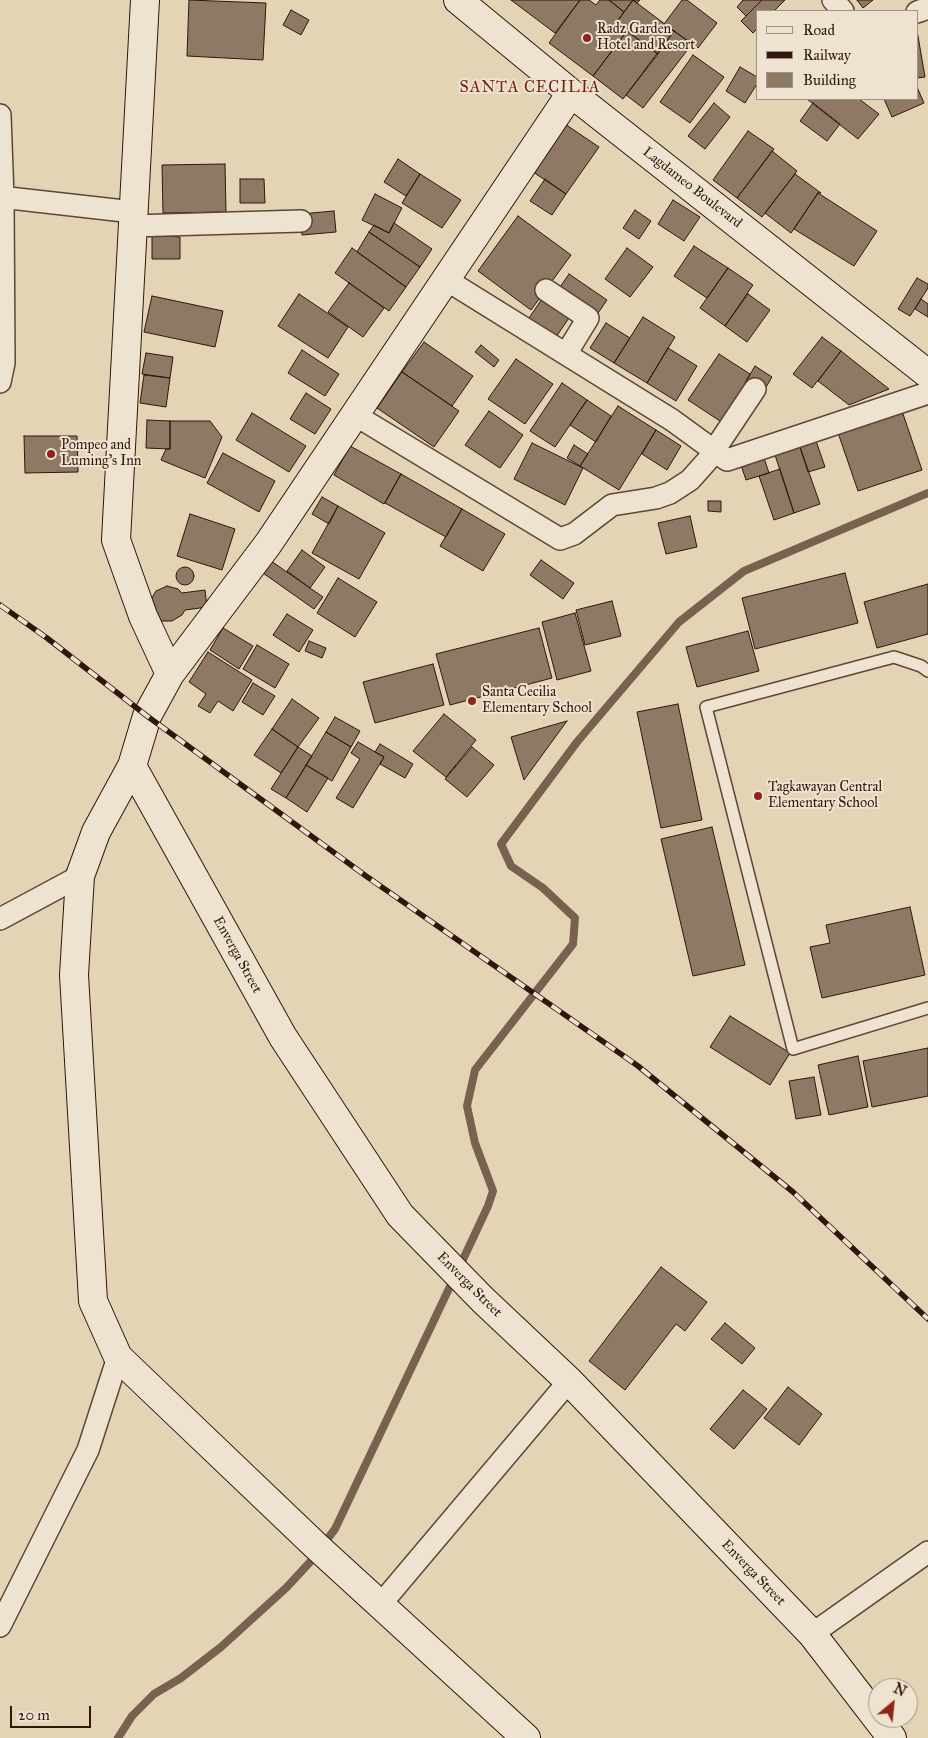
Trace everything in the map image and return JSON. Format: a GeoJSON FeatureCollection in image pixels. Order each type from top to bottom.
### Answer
{"type":"FeatureCollection","features":[{"type":"Feature","properties":{"kind":"main road"},"geometry":{"type":"LineString","coordinates":[[145,0],[116,540],[143,616],[170,674]]}},
{"type":"Feature","properties":{"kind":"main road","name":"Lagdameo Boulevard"},"geometry":{"type":"LineString","coordinates":[[458,0],[571,93],[928,374]]}},
{"type":"Feature","properties":{"kind":"main road"},"geometry":{"type":"LineString","coordinates":[[526,1738],[315,1545],[118,1357],[93,1301],[74,975],[80,876],[96,832],[132,766],[148,716],[170,674],[268,544],[571,93]]}},
{"type":"Feature","properties":{"kind":"main road","name":"Enverga Street"},"geometry":{"type":"LineString","coordinates":[[132,766],[283,1037],[400,1215],[483,1300],[569,1381],[812,1634],[892,1738]]}},
{"type":"Feature","properties":{"kind":"street"},"geometry":{"type":"LineString","coordinates":[[833,0],[842,10]]}},
{"type":"Feature","properties":{"kind":"street"},"geometry":{"type":"LineString","coordinates":[[0,115],[1,369]]}},
{"type":"Feature","properties":{"kind":"street"},"geometry":{"type":"LineString","coordinates":[[1,197],[133,219],[301,221]]}},
{"type":"Feature","properties":{"kind":"street"},"geometry":{"type":"LineString","coordinates":[[445,279],[672,420],[727,460],[928,393]]}},
{"type":"Feature","properties":{"kind":"street"},"geometry":{"type":"LineString","coordinates":[[546,290],[588,318],[566,354]]}},
{"type":"Feature","properties":{"kind":"street"},"geometry":{"type":"LineString","coordinates":[[355,415],[560,539],[574,534],[612,505],[646,500],[670,493],[690,480],[715,452],[717,446],[755,389]]}},
{"type":"Feature","properties":{"kind":"street"},"geometry":{"type":"LineString","coordinates":[[0,919],[80,876]]}},
{"type":"Feature","properties":{"kind":"street"},"geometry":{"type":"LineString","coordinates":[[0,1626],[88,1450],[118,1357]]}},
{"type":"Feature","properties":{"kind":"street"},"geometry":{"type":"LineString","coordinates":[[380,1605],[569,1381]]}},
{"type":"Feature","properties":{"kind":"street"},"geometry":{"type":"LineString","coordinates":[[812,1634],[928,1552]]}},
{"type":"Feature","properties":{"kind":"lane"},"geometry":{"type":"LineString","coordinates":[[928,671],[921,666],[894,657],[706,707],[793,1049],[928,1008]]}},
{"type":"Feature","properties":{"kind":"building"},"geometry":{"type":"Polygon","coordinates":[[[189,0],[266,3],[263,60],[187,56],[189,0]]]}},
{"type":"Feature","properties":{"kind":"building"},"geometry":{"type":"Polygon","coordinates":[[[511,0],[580,0],[555,33],[511,0]]]}},
{"type":"Feature","properties":{"kind":"building","name":"Radz Garden Hotel and Resort"},"geometry":{"type":"Polygon","coordinates":[[[580,0],[589,0],[596,5],[600,0],[609,0],[624,12],[616,23],[627,31],[593,76],[549,43],[580,0]]]}},
{"type":"Feature","properties":{"kind":"building"},"geometry":{"type":"Polygon","coordinates":[[[609,0],[633,0],[624,12],[609,0]]]}},
{"type":"Feature","properties":{"kind":"building"},"geometry":{"type":"Polygon","coordinates":[[[633,0],[674,31],[658,54],[616,23],[633,0]]]}},
{"type":"Feature","properties":{"kind":"building"},"geometry":{"type":"Polygon","coordinates":[[[682,0],[687,0],[717,23],[698,48],[664,24],[682,0]]]}},
{"type":"Feature","properties":{"kind":"building"},"geometry":{"type":"Polygon","coordinates":[[[743,0],[762,0],[746,16],[737,7],[743,0]]]}},
{"type":"Feature","properties":{"kind":"building"},"geometry":{"type":"Polygon","coordinates":[[[762,0],[785,0],[775,10],[756,10],[756,30],[753,33],[741,21],[762,0]]]}},
{"type":"Feature","properties":{"kind":"building"},"geometry":{"type":"Polygon","coordinates":[[[857,0],[873,0],[863,8],[857,0]]]}},
{"type":"Feature","properties":{"kind":"building"},"geometry":{"type":"Polygon","coordinates":[[[291,10],[309,20],[301,35],[283,25],[291,10]]]}},
{"type":"Feature","properties":{"kind":"building"},"geometry":{"type":"Polygon","coordinates":[[[627,31],[658,54],[623,99],[593,76],[627,31]]]}},
{"type":"Feature","properties":{"kind":"building"},"geometry":{"type":"Polygon","coordinates":[[[674,31],[692,44],[643,108],[626,95],[674,31]]]}},
{"type":"Feature","properties":{"kind":"building"},"geometry":{"type":"Polygon","coordinates":[[[918,36],[925,77],[918,78],[918,36]]]}},
{"type":"Feature","properties":{"kind":"building"},"geometry":{"type":"Polygon","coordinates":[[[693,55],[724,77],[690,123],[660,102],[693,55]]]}},
{"type":"Feature","properties":{"kind":"building"},"geometry":{"type":"Polygon","coordinates":[[[740,67],[756,76],[756,86],[745,103],[726,91],[740,67]]]}},
{"type":"Feature","properties":{"kind":"building"},"geometry":{"type":"Polygon","coordinates":[[[918,89],[924,103],[892,117],[884,100],[918,100],[918,89]]]}},
{"type":"Feature","properties":{"kind":"building"},"geometry":{"type":"Polygon","coordinates":[[[808,100],[860,100],[879,114],[858,139],[808,100]]]}},
{"type":"Feature","properties":{"kind":"building"},"geometry":{"type":"Polygon","coordinates":[[[714,103],[730,117],[705,149],[688,136],[714,103]]]}},
{"type":"Feature","properties":{"kind":"building"},"geometry":{"type":"Polygon","coordinates":[[[813,103],[840,124],[827,141],[800,121],[813,103]]]}},
{"type":"Feature","properties":{"kind":"building"},"geometry":{"type":"Polygon","coordinates":[[[562,122],[599,147],[566,194],[530,170],[562,122]]]}},
{"type":"Feature","properties":{"kind":"building"},"geometry":{"type":"Polygon","coordinates":[[[748,131],[774,149],[737,198],[713,180],[748,131]]]}},
{"type":"Feature","properties":{"kind":"building"},"geometry":{"type":"Polygon","coordinates":[[[772,151],[797,171],[762,217],[737,198],[772,151]]]}},
{"type":"Feature","properties":{"kind":"building"},"geometry":{"type":"Polygon","coordinates":[[[398,159],[420,174],[406,196],[384,182],[398,159]]]}},
{"type":"Feature","properties":{"kind":"building"},"geometry":{"type":"Polygon","coordinates":[[[225,164],[226,212],[163,213],[162,165],[225,164]]]}},
{"type":"Feature","properties":{"kind":"building"},"geometry":{"type":"Polygon","coordinates":[[[420,174],[461,200],[442,228],[402,203],[420,174]]]}},
{"type":"Feature","properties":{"kind":"building"},"geometry":{"type":"Polygon","coordinates":[[[795,174],[821,193],[818,193],[791,233],[765,213],[795,174]]]}},
{"type":"Feature","properties":{"kind":"building"},"geometry":{"type":"Polygon","coordinates":[[[240,179],[264,179],[265,203],[240,203],[240,179]]]}},
{"type":"Feature","properties":{"kind":"building"},"geometry":{"type":"Polygon","coordinates":[[[545,179],[566,194],[552,215],[530,201],[545,179]]]}},
{"type":"Feature","properties":{"kind":"building"},"geometry":{"type":"Polygon","coordinates":[[[818,193],[877,231],[854,266],[794,229],[818,193]]]}},
{"type":"Feature","properties":{"kind":"building"},"geometry":{"type":"Polygon","coordinates":[[[375,194],[402,208],[389,233],[362,220],[375,194]]]}},
{"type":"Feature","properties":{"kind":"building"},"geometry":{"type":"Polygon","coordinates":[[[673,200],[700,217],[684,241],[658,224],[673,200]]]}},
{"type":"Feature","properties":{"kind":"building"},"geometry":{"type":"Polygon","coordinates":[[[635,210],[651,221],[639,239],[623,228],[635,210]]]}},
{"type":"Feature","properties":{"kind":"building"},"geometry":{"type":"Polygon","coordinates":[[[334,211],[336,232],[302,235],[300,214],[334,211]]]}},
{"type":"Feature","properties":{"kind":"building"},"geometry":{"type":"Polygon","coordinates":[[[518,216],[571,255],[531,310],[478,271],[518,216]]]}},
{"type":"Feature","properties":{"kind":"building"},"geometry":{"type":"Polygon","coordinates":[[[394,223],[432,249],[420,267],[369,232],[374,225],[389,233],[394,223]]]}},
{"type":"Feature","properties":{"kind":"building"},"geometry":{"type":"Polygon","coordinates":[[[369,232],[420,267],[406,287],[357,252],[369,232]]]}},
{"type":"Feature","properties":{"kind":"building"},"geometry":{"type":"Polygon","coordinates":[[[152,235],[180,237],[180,259],[152,259],[152,235]]]}},
{"type":"Feature","properties":{"kind":"building"},"geometry":{"type":"Polygon","coordinates":[[[694,246],[728,268],[707,298],[674,276],[694,246]]]}},
{"type":"Feature","properties":{"kind":"building"},"geometry":{"type":"Polygon","coordinates":[[[352,248],[406,287],[389,311],[335,273],[352,248]]]}},
{"type":"Feature","properties":{"kind":"building"},"geometry":{"type":"Polygon","coordinates":[[[627,248],[653,267],[630,297],[605,279],[627,248]]]}},
{"type":"Feature","properties":{"kind":"building"},"geometry":{"type":"Polygon","coordinates":[[[728,268],[753,285],[725,326],[700,308],[728,268]]]}},
{"type":"Feature","properties":{"kind":"building"},"geometry":{"type":"Polygon","coordinates":[[[569,274],[607,300],[596,316],[558,290],[569,274]]]}},
{"type":"Feature","properties":{"kind":"building"},"geometry":{"type":"Polygon","coordinates":[[[917,278],[928,284],[928,288],[910,316],[898,309],[917,278]]]}},
{"type":"Feature","properties":{"kind":"building"},"geometry":{"type":"Polygon","coordinates":[[[349,283],[384,308],[363,337],[328,312],[349,283]]]}},
{"type":"Feature","properties":{"kind":"building"},"geometry":{"type":"Polygon","coordinates":[[[299,294],[348,327],[328,358],[278,326],[299,294]]]}},
{"type":"Feature","properties":{"kind":"building"},"geometry":{"type":"Polygon","coordinates":[[[748,294],[770,310],[747,342],[725,326],[748,294]]]}},
{"type":"Feature","properties":{"kind":"building"},"geometry":{"type":"Polygon","coordinates":[[[152,296],[223,311],[215,347],[144,332],[152,296]]]}},
{"type":"Feature","properties":{"kind":"building"},"geometry":{"type":"Polygon","coordinates":[[[544,296],[571,315],[556,337],[529,318],[544,296]]]}},
{"type":"Feature","properties":{"kind":"building"},"geometry":{"type":"Polygon","coordinates":[[[921,299],[928,304],[928,317],[915,309],[921,299]]]}},
{"type":"Feature","properties":{"kind":"building"},"geometry":{"type":"Polygon","coordinates":[[[643,317],[675,337],[647,383],[614,363],[643,317]]]}},
{"type":"Feature","properties":{"kind":"building"},"geometry":{"type":"Polygon","coordinates":[[[606,323],[630,338],[614,363],[590,348],[606,323]]]}},
{"type":"Feature","properties":{"kind":"building"},"geometry":{"type":"Polygon","coordinates":[[[822,337],[841,351],[812,388],[793,374],[822,337]]]}},
{"type":"Feature","properties":{"kind":"building"},"geometry":{"type":"Polygon","coordinates":[[[424,342],[473,376],[452,406],[402,372],[424,342]]]}},
{"type":"Feature","properties":{"kind":"building"},"geometry":{"type":"Polygon","coordinates":[[[481,345],[499,360],[494,367],[475,352],[481,345]]]}},
{"type":"Feature","properties":{"kind":"building"},"geometry":{"type":"Polygon","coordinates":[[[668,348],[697,366],[676,401],[647,383],[668,348]]]}},
{"type":"Feature","properties":{"kind":"building"},"geometry":{"type":"Polygon","coordinates":[[[302,350],[339,374],[325,396],[288,373],[302,350]]]}},
{"type":"Feature","properties":{"kind":"building"},"geometry":{"type":"Polygon","coordinates":[[[841,351],[889,389],[849,405],[818,381],[841,351]]]}},
{"type":"Feature","properties":{"kind":"building"},"geometry":{"type":"Polygon","coordinates":[[[146,353],[173,357],[170,378],[142,374],[146,353]]]}},
{"type":"Feature","properties":{"kind":"building"},"geometry":{"type":"Polygon","coordinates":[[[719,354],[750,374],[745,383],[748,385],[723,423],[688,400],[719,354]]]}},
{"type":"Feature","properties":{"kind":"building"},"geometry":{"type":"Polygon","coordinates":[[[516,359],[553,384],[525,424],[488,399],[516,359]]]}},
{"type":"Feature","properties":{"kind":"building"},"geometry":{"type":"Polygon","coordinates":[[[755,366],[772,377],[762,394],[745,383],[755,366]]]}},
{"type":"Feature","properties":{"kind":"building"},"geometry":{"type":"Polygon","coordinates":[[[402,372],[459,411],[434,447],[377,408],[402,372]]]}},
{"type":"Feature","properties":{"kind":"building"},"geometry":{"type":"Polygon","coordinates":[[[144,375],[170,378],[166,407],[140,403],[144,375]]]}},
{"type":"Feature","properties":{"kind":"building"},"geometry":{"type":"Polygon","coordinates":[[[562,383],[587,400],[555,447],[530,431],[562,383]]]}},
{"type":"Feature","properties":{"kind":"building"},"geometry":{"type":"Polygon","coordinates":[[[306,393],[331,409],[315,434],[290,419],[306,393]]]}},
{"type":"Feature","properties":{"kind":"building"},"geometry":{"type":"Polygon","coordinates":[[[587,400],[611,416],[596,442],[570,425],[587,400]]]}},
{"type":"Feature","properties":{"kind":"building"},"geometry":{"type":"Polygon","coordinates":[[[899,402],[922,470],[858,491],[835,424],[899,402]]]}},
{"type":"Feature","properties":{"kind":"building"},"geometry":{"type":"Polygon","coordinates":[[[618,406],[656,430],[619,490],[580,466],[618,406]]]}},
{"type":"Feature","properties":{"kind":"building"},"geometry":{"type":"Polygon","coordinates":[[[489,411],[523,435],[500,468],[465,445],[489,411]]]}},
{"type":"Feature","properties":{"kind":"building"},"geometry":{"type":"Polygon","coordinates":[[[252,413],[306,446],[289,472],[236,440],[252,413]]]}},
{"type":"Feature","properties":{"kind":"building"},"geometry":{"type":"Polygon","coordinates":[[[147,420],[170,421],[170,449],[146,448],[147,420]]]}},
{"type":"Feature","properties":{"kind":"building"},"geometry":{"type":"Polygon","coordinates":[[[170,421],[210,421],[222,437],[205,478],[161,460],[166,449],[170,449],[170,421]]]}},
{"type":"Feature","properties":{"kind":"building"},"geometry":{"type":"Polygon","coordinates":[[[656,430],[681,446],[667,470],[642,454],[656,430]]]}},
{"type":"Feature","properties":{"kind":"building","name":"Pompeo and Luming's Inn"},"geometry":{"type":"Polygon","coordinates":[[[24,436],[77,436],[78,472],[25,473],[24,436]]]}},
{"type":"Feature","properties":{"kind":"building"},"geometry":{"type":"Polygon","coordinates":[[[815,438],[825,467],[808,472],[799,444],[815,438]]]}},
{"type":"Feature","properties":{"kind":"building"},"geometry":{"type":"Polygon","coordinates":[[[532,443],[583,468],[565,505],[514,479],[532,443]]]}},
{"type":"Feature","properties":{"kind":"building"},"geometry":{"type":"Polygon","coordinates":[[[799,444],[820,504],[794,513],[774,452],[799,444]]]}},
{"type":"Feature","properties":{"kind":"building"},"geometry":{"type":"Polygon","coordinates":[[[574,445],[588,454],[580,466],[567,458],[574,445]]]}},
{"type":"Feature","properties":{"kind":"building"},"geometry":{"type":"Polygon","coordinates":[[[350,446],[401,474],[384,504],[334,475],[350,446]]]}},
{"type":"Feature","properties":{"kind":"building"},"geometry":{"type":"Polygon","coordinates":[[[223,453],[275,481],[259,512],[207,483],[223,453]]]}},
{"type":"Feature","properties":{"kind":"building"},"geometry":{"type":"Polygon","coordinates":[[[764,458],[769,473],[746,480],[741,465],[764,458]]]}},
{"type":"Feature","properties":{"kind":"building"},"geometry":{"type":"Polygon","coordinates":[[[780,469],[794,513],[774,520],[759,476],[780,469]]]}},
{"type":"Feature","properties":{"kind":"building"},"geometry":{"type":"Polygon","coordinates":[[[401,474],[462,509],[446,537],[385,503],[401,474]]]}},
{"type":"Feature","properties":{"kind":"building"},"geometry":{"type":"Polygon","coordinates":[[[322,497],[338,506],[329,524],[312,514],[322,497]]]}},
{"type":"Feature","properties":{"kind":"building"},"geometry":{"type":"Polygon","coordinates":[[[708,501],[721,501],[721,512],[708,511],[708,501]]]}},
{"type":"Feature","properties":{"kind":"building"},"geometry":{"type":"Polygon","coordinates":[[[338,506],[385,533],[359,579],[312,553],[338,506]]]}},
{"type":"Feature","properties":{"kind":"building"},"geometry":{"type":"Polygon","coordinates":[[[462,509],[505,534],[483,571],[440,546],[462,509]]]}},
{"type":"Feature","properties":{"kind":"building"},"geometry":{"type":"Polygon","coordinates":[[[190,514],[235,529],[222,570],[177,556],[190,514]]]}},
{"type":"Feature","properties":{"kind":"building"},"geometry":{"type":"Polygon","coordinates":[[[690,516],[697,547],[666,554],[658,523],[690,516]]]}},
{"type":"Feature","properties":{"kind":"building"},"geometry":{"type":"Polygon","coordinates":[[[302,550],[325,567],[310,588],[287,571],[302,550]]]}},
{"type":"Feature","properties":{"kind":"building"},"geometry":{"type":"Polygon","coordinates":[[[541,560],[574,583],[563,599],[530,575],[541,560]]]}},
{"type":"Feature","properties":{"kind":"building"},"geometry":{"type":"Polygon","coordinates":[[[271,561],[323,597],[314,609],[263,573],[271,561]]]}},
{"type":"Feature","properties":{"kind":"building"},"geometry":{"type":"Polygon","coordinates":[[[181,567],[189,567],[194,572],[192,583],[181,585],[176,580],[176,572],[181,567]]]}},
{"type":"Feature","properties":{"kind":"building"},"geometry":{"type":"Polygon","coordinates":[[[845,573],[858,623],[755,649],[742,598],[845,573]]]}},
{"type":"Feature","properties":{"kind":"building"},"geometry":{"type":"Polygon","coordinates":[[[338,578],[377,602],[355,637],[317,613],[338,578]]]}},
{"type":"Feature","properties":{"kind":"building"},"geometry":{"type":"Polygon","coordinates":[[[928,584],[928,634],[877,648],[864,602],[928,584]]]}},
{"type":"Feature","properties":{"kind":"building"},"geometry":{"type":"Polygon","coordinates":[[[167,586],[178,589],[182,593],[205,590],[207,607],[185,610],[182,615],[172,621],[160,621],[156,617],[150,601],[156,591],[167,586]]]}},
{"type":"Feature","properties":{"kind":"building"},"geometry":{"type":"Polygon","coordinates":[[[612,601],[621,636],[585,645],[576,610],[612,601]]]}},
{"type":"Feature","properties":{"kind":"building"},"geometry":{"type":"Polygon","coordinates":[[[575,613],[591,671],[557,680],[542,622],[575,613]]]}},
{"type":"Feature","properties":{"kind":"building"},"geometry":{"type":"Polygon","coordinates":[[[287,614],[313,630],[299,652],[273,635],[287,614]]]}},
{"type":"Feature","properties":{"kind":"building"},"geometry":{"type":"Polygon","coordinates":[[[223,628],[253,646],[239,669],[210,650],[223,628]]]}},
{"type":"Feature","properties":{"kind":"building"},"geometry":{"type":"Polygon","coordinates":[[[539,628],[552,678],[450,705],[436,654],[539,628]]]}},
{"type":"Feature","properties":{"kind":"building"},"geometry":{"type":"Polygon","coordinates":[[[748,631],[759,671],[697,687],[686,647],[748,631]]]}},
{"type":"Feature","properties":{"kind":"building"},"geometry":{"type":"Polygon","coordinates":[[[309,641],[326,648],[322,658],[305,651],[309,641]]]}},
{"type":"Feature","properties":{"kind":"building"},"geometry":{"type":"Polygon","coordinates":[[[257,645],[289,664],[275,688],[243,669],[257,645]]]}},
{"type":"Feature","properties":{"kind":"building"},"geometry":{"type":"Polygon","coordinates":[[[208,652],[252,680],[233,711],[218,701],[210,713],[198,706],[206,694],[189,682],[208,652]]]}},
{"type":"Feature","properties":{"kind":"building"},"geometry":{"type":"Polygon","coordinates":[[[433,664],[444,705],[375,723],[363,682],[433,664]]]}},
{"type":"Feature","properties":{"kind":"building"},"geometry":{"type":"Polygon","coordinates":[[[253,683],[275,696],[263,715],[242,702],[253,683]]]}},
{"type":"Feature","properties":{"kind":"building"},"geometry":{"type":"Polygon","coordinates":[[[292,699],[319,718],[298,747],[272,729],[292,699]]]}},
{"type":"Feature","properties":{"kind":"building"},"geometry":{"type":"Polygon","coordinates":[[[678,704],[702,820],[661,828],[637,712],[678,704]]]}},
{"type":"Feature","properties":{"kind":"building"},"geometry":{"type":"Polygon","coordinates":[[[444,714],[476,740],[446,777],[413,751],[444,714]]]}},
{"type":"Feature","properties":{"kind":"building"},"geometry":{"type":"Polygon","coordinates":[[[335,717],[360,731],[351,747],[326,732],[335,717]]]}},
{"type":"Feature","properties":{"kind":"building"},"geometry":{"type":"Polygon","coordinates":[[[567,721],[524,780],[511,737],[567,721]]]}},
{"type":"Feature","properties":{"kind":"building"},"geometry":{"type":"Polygon","coordinates":[[[272,729],[298,747],[281,773],[254,755],[272,729]]]}},
{"type":"Feature","properties":{"kind":"building"},"geometry":{"type":"Polygon","coordinates":[[[326,732],[351,747],[332,781],[306,765],[326,732]]]}},
{"type":"Feature","properties":{"kind":"building"},"geometry":{"type":"Polygon","coordinates":[[[358,742],[384,757],[353,808],[336,798],[360,759],[351,753],[358,742]]]}},
{"type":"Feature","properties":{"kind":"building"},"geometry":{"type":"Polygon","coordinates":[[[380,744],[413,764],[405,778],[380,764],[384,757],[375,752],[380,744]]]}},
{"type":"Feature","properties":{"kind":"building"},"geometry":{"type":"Polygon","coordinates":[[[298,747],[312,756],[286,798],[271,789],[298,747]]]}},
{"type":"Feature","properties":{"kind":"building"},"geometry":{"type":"Polygon","coordinates":[[[472,747],[494,765],[467,797],[445,779],[472,747]]]}},
{"type":"Feature","properties":{"kind":"building"},"geometry":{"type":"Polygon","coordinates":[[[306,765],[328,778],[307,812],[286,798],[306,765]]]}},
{"type":"Feature","properties":{"kind":"building"},"geometry":{"type":"Polygon","coordinates":[[[712,827],[745,965],[693,976],[661,839],[712,827]]]}},
{"type":"Feature","properties":{"kind":"building"},"geometry":{"type":"Polygon","coordinates":[[[910,907],[925,975],[822,998],[810,947],[830,943],[826,925],[910,907]]]}},
{"type":"Feature","properties":{"kind":"building"},"geometry":{"type":"Polygon","coordinates":[[[730,1016],[790,1053],[770,1085],[710,1047],[730,1016]]]}},
{"type":"Feature","properties":{"kind":"building"},"geometry":{"type":"Polygon","coordinates":[[[928,1048],[928,1096],[872,1107],[863,1061],[928,1048]]]}},
{"type":"Feature","properties":{"kind":"building"},"geometry":{"type":"Polygon","coordinates":[[[858,1056],[868,1107],[829,1115],[818,1065],[858,1056]]]}},
{"type":"Feature","properties":{"kind":"building"},"geometry":{"type":"Polygon","coordinates":[[[814,1077],[821,1115],[796,1119],[789,1081],[814,1077]]]}},
{"type":"Feature","properties":{"kind":"building"},"geometry":{"type":"Polygon","coordinates":[[[661,1267],[707,1302],[685,1331],[676,1324],[625,1390],[589,1361],[661,1267]]]}},
{"type":"Feature","properties":{"kind":"building"},"geometry":{"type":"Polygon","coordinates":[[[725,1323],[755,1348],[742,1364],[711,1339],[725,1323]]]}},
{"type":"Feature","properties":{"kind":"building"},"geometry":{"type":"Polygon","coordinates":[[[788,1387],[822,1414],[799,1445],[764,1418],[788,1387]]]}},
{"type":"Feature","properties":{"kind":"building"},"geometry":{"type":"Polygon","coordinates":[[[743,1390],[767,1409],[734,1449],[710,1429],[743,1390]]]}},
{"type":"Feature","properties":{"kind":"waterway"},"geometry":{"type":"LineString","coordinates":[[459,1268],[493,1191],[475,1143],[467,1106],[475,1070],[573,944],[575,918],[543,888],[511,866],[501,844],[577,742],[679,622],[744,571],[928,493]]}},
{"type":"Feature","properties":{"kind":"waterway"},"geometry":{"type":"LineString","coordinates":[[118,1738],[132,1716],[154,1694],[181,1678],[221,1647],[286,1588],[311,1561],[335,1529],[454,1278]]}},
{"type":"Feature","properties":{"kind":"railway"},"geometry":{"type":"LineString","coordinates":[[0,605],[47,638],[147,716],[366,876],[638,1066],[793,1192],[928,1319]]}},
{"type":"Feature","properties":{"kind":"place","name":"Radz Garden Hotel and Resort"},"geometry":{"type":"Point","coordinates":[587,38]}},
{"type":"Feature","properties":{"kind":"place","name":"Pompeo and Luming's Inn"},"geometry":{"type":"Point","coordinates":[51,454]}},
{"type":"Feature","properties":{"kind":"place","name":"Santa Cecilia Elementary School"},"geometry":{"type":"Point","coordinates":[472,701]}},
{"type":"Feature","properties":{"kind":"place","name":"Tagkawayan Central Elementary School"},"geometry":{"type":"Point","coordinates":[758,796]}},
{"type":"Feature","properties":{"kind":"district","name":"SANTA CECILIA"},"geometry":{"type":"Point","coordinates":[530,88]}}]}
